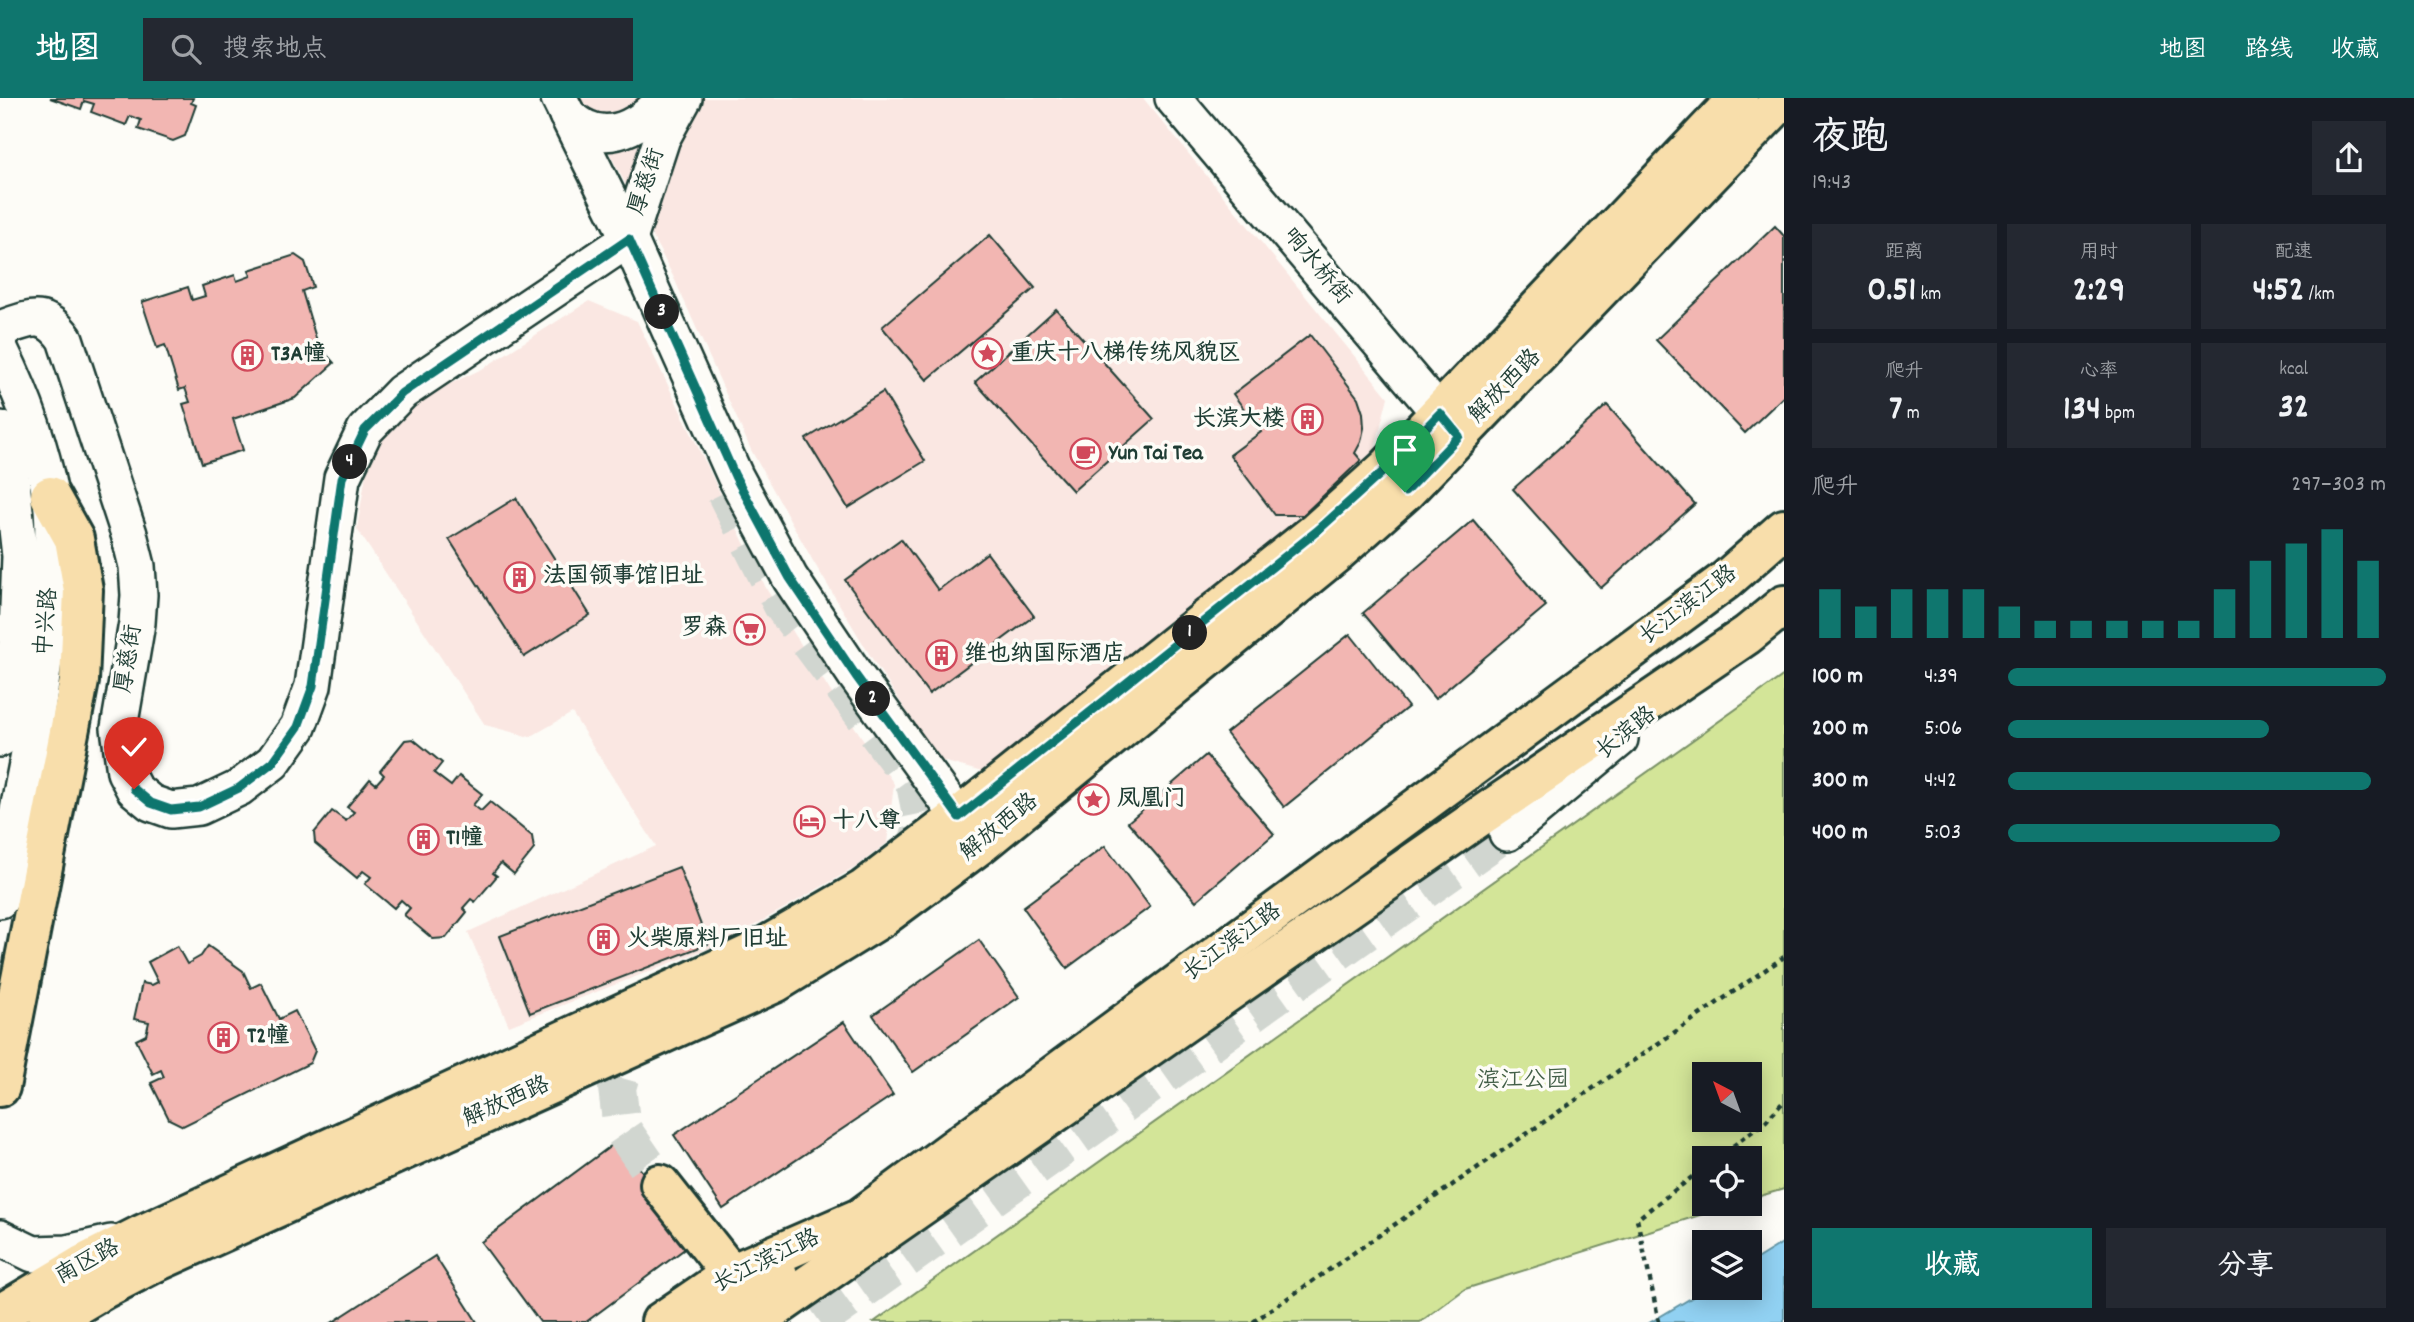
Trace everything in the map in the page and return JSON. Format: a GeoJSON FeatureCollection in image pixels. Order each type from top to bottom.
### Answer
{"type":"FeatureCollection","features":[{"type":"Feature","properties":{"kind":"main road","name":"解放西路"},"geometry":{"type":"LineString","coordinates":[[50,1321],[154,1263],[775,983],[881,918],[982,843],[1335,554],[1405,492],[1450,424],[1738,98]]}},
{"type":"Feature","properties":{"kind":"main road","name":"解放西路"},"geometry":{"type":"LineString","coordinates":[[141,1235],[759,950],[863,890],[959,817],[1317,531],[1386,469],[1450,424],[1784,98]]}},
{"type":"Feature","properties":{"kind":"main road"},"geometry":{"type":"LineString","coordinates":[[0,1087],[79,681],[83,590],[74,538],[50,496]]}},
{"type":"Feature","properties":{"kind":"main road","name":"长江滨江路"},"geometry":{"type":"LineString","coordinates":[[661,1322],[731,1274],[860,1218],[1726,580],[1784,529]]}},
{"type":"Feature","properties":{"kind":"main road","name":"长江滨江路"},"geometry":{"type":"LineString","coordinates":[[755,1322],[1448,839],[1747,635],[1784,604]]}},
{"type":"Feature","properties":{"kind":"main road"},"geometry":{"type":"LineString","coordinates":[[660,1184],[731,1274]]}},
{"type":"Feature","properties":{"kind":"main road"},"geometry":{"type":"LineString","coordinates":[[709,1322],[860,1218]]}},
{"type":"Feature","properties":{"kind":"main road","name":"南区路"},"geometry":{"type":"LineString","coordinates":[[0,1314],[82,1265],[141,1235]]}},
{"type":"Feature","properties":{"kind":"street"},"geometry":{"type":"LineString","coordinates":[[563,107],[585,128],[597,132],[622,131],[647,116],[664,98]]}},
{"type":"Feature","properties":{"kind":"street","name":"厚慈街"},"geometry":{"type":"LineString","coordinates":[[0,330],[33,318],[46,320],[58,328],[65,339],[137,566],[137,623],[119,728],[125,772],[134,789],[151,803],[171,810],[199,807],[239,788],[273,762],[298,727],[313,686],[342,478],[365,430],[402,393],[629,239],[662,138],[684,98]]}},
{"type":"Feature","properties":{"kind":"street","name":"响水桥街"},"geometry":{"type":"LineString","coordinates":[[1174,98],[1450,424]]}},
{"type":"Feature","properties":{"kind":"street"},"geometry":{"type":"LineString","coordinates":[[563,107],[629,239],[735,476],[790,578],[856,676],[959,817]]}},
{"type":"Feature","properties":{"kind":"street","name":"中兴路"},"geometry":{"type":"LineString","coordinates":[[0,349],[22,394],[38,444],[50,496],[52,548],[46,660],[0,900]]}},
{"type":"Feature","properties":{"kind":"street","name":"中兴路"},"geometry":{"type":"LineString","coordinates":[[0,429],[9,456],[20,556],[16,658],[0,739]]}},
{"type":"Feature","properties":{"kind":"street","name":"长滨路"},"geometry":{"type":"LineString","coordinates":[[1507,833],[1747,635]]}},
{"type":"Feature","properties":{"kind":"street"},"geometry":{"type":"LineString","coordinates":[[0,1238],[33,1254],[67,1253],[141,1235]]}},
{"type":"Feature","properties":{"kind":"path"},"geometry":{"type":"LineString","coordinates":[[1253,1322],[1784,957]]}},
{"type":"Feature","properties":{"kind":"path"},"geometry":{"type":"LineString","coordinates":[[1733,1146],[1766,1121],[1784,1101]]}},
{"type":"Feature","properties":{"kind":"path"},"geometry":{"type":"LineString","coordinates":[[1659,1322],[1637,1219],[1692,1177]]}},
{"type":"Feature","properties":{"kind":"shaded area","name":"重庆十八梯传统风貌区"},"geometry":{"type":"Polygon","coordinates":[[[581,98],[1143,98],[1388,397],[1373,456],[1306,519],[982,772],[939,760],[876,665],[813,561],[751,450],[673,276],[581,98]]]}},
{"type":"Feature","properties":{"kind":"shaded area"},"geometry":{"type":"Polygon","coordinates":[[[589,301],[637,321],[767,590],[834,697],[894,784],[887,843],[856,867],[727,941],[509,1026],[468,932],[656,846],[572,713],[530,737],[485,725],[357,529],[366,474],[381,442],[399,417],[422,397],[482,369],[589,301]]]}},
{"type":"Feature","properties":{"kind":"green space","name":"滨江公园"},"geometry":{"type":"Polygon","coordinates":[[[1784,675],[1784,1189],[1762,1195],[1762,1146],[1692,1146],[1692,1216],[1697,1216],[1465,1289],[1420,1322],[874,1322],[1784,675]]]}},
{"type":"Feature","properties":{"kind":"water"},"geometry":{"type":"Polygon","coordinates":[[[1784,1242],[1784,1322],[1651,1322],[1692,1298],[1692,1300],[1762,1300],[1762,1256],[1784,1242]]]}},
{"type":"Feature","properties":{"kind":"building"},"geometry":{"type":"Polygon","coordinates":[[[50,98],[193,98],[191,103],[196,105],[185,136],[173,141],[138,129],[141,120],[130,116],[126,125],[91,112],[94,104],[84,101],[81,109],[50,98]]]}},
{"type":"Feature","properties":{"kind":"building"},"geometry":{"type":"Polygon","coordinates":[[[1775,226],[1784,236],[1784,396],[1745,433],[1656,340],[1775,226]]]}},
{"type":"Feature","properties":{"kind":"building"},"geometry":{"type":"Polygon","coordinates":[[[990,235],[1035,288],[927,380],[882,327],[990,235]]]}},
{"type":"Feature","properties":{"kind":"building","name":"T3A幢"},"geometry":{"type":"Polygon","coordinates":[[[295,255],[305,262],[313,287],[302,291],[318,345],[334,363],[295,398],[233,419],[243,450],[202,463],[183,404],[190,402],[185,388],[179,390],[165,345],[157,348],[142,302],[188,287],[192,300],[205,296],[202,286],[235,275],[237,281],[251,276],[249,270],[295,255]]]}},
{"type":"Feature","properties":{"kind":"building"},"geometry":{"type":"Polygon","coordinates":[[[1056,309],[1154,419],[1073,491],[975,382],[1056,309]]]}},
{"type":"Feature","properties":{"kind":"building","name":"长滨大楼"},"geometry":{"type":"Polygon","coordinates":[[[1310,335],[1358,398],[1364,428],[1355,453],[1361,460],[1303,515],[1275,515],[1230,455],[1261,432],[1233,394],[1310,335]]]}},
{"type":"Feature","properties":{"kind":"building"},"geometry":{"type":"Polygon","coordinates":[[[883,392],[925,461],[848,508],[806,439],[883,392]]]}},
{"type":"Feature","properties":{"kind":"building"},"geometry":{"type":"Polygon","coordinates":[[[1607,405],[1695,504],[1601,588],[1513,489],[1607,405]]]}},
{"type":"Feature","properties":{"kind":"building","name":"法国领事馆旧址"},"geometry":{"type":"Polygon","coordinates":[[[516,498],[590,615],[524,657],[449,539],[516,498]]]}},
{"type":"Feature","properties":{"kind":"building"},"geometry":{"type":"Polygon","coordinates":[[[1473,520],[1546,606],[1435,699],[1363,613],[1473,520]]]}},
{"type":"Feature","properties":{"kind":"building","name":"维也纳国际酒店"},"geometry":{"type":"Polygon","coordinates":[[[901,539],[938,590],[987,553],[1034,616],[929,694],[845,580],[901,539]]]}},
{"type":"Feature","properties":{"kind":"building"},"geometry":{"type":"Polygon","coordinates":[[[1350,634],[1408,707],[1284,807],[1226,733],[1350,634]]]}},
{"type":"Feature","properties":{"kind":"building","name":"T1幢"},"geometry":{"type":"Polygon","coordinates":[[[413,739],[442,763],[434,773],[451,786],[459,776],[482,794],[473,805],[481,811],[490,802],[532,836],[534,849],[514,874],[501,863],[493,873],[497,876],[475,902],[471,899],[463,908],[467,912],[446,938],[433,939],[404,915],[410,908],[401,900],[394,908],[365,884],[371,877],[363,871],[357,878],[315,843],[314,833],[332,811],[346,821],[354,812],[347,807],[370,779],[376,784],[384,775],[380,771],[405,740],[413,739]]]}},
{"type":"Feature","properties":{"kind":"building"},"geometry":{"type":"Polygon","coordinates":[[[1206,755],[1274,834],[1196,901],[1128,822],[1206,755]]]}},
{"type":"Feature","properties":{"kind":"building"},"geometry":{"type":"Polygon","coordinates":[[[1105,846],[1150,907],[1067,968],[1023,907],[1105,846]]]}},
{"type":"Feature","properties":{"kind":"building","name":"火柴原料厂旧址"},"geometry":{"type":"Polygon","coordinates":[[[679,867],[708,944],[530,1013],[500,936],[679,867]]]}},
{"type":"Feature","properties":{"kind":"building"},"geometry":{"type":"Polygon","coordinates":[[[979,940],[1019,997],[913,1072],[873,1015],[979,940]]]}},
{"type":"Feature","properties":{"kind":"building","name":"T2幢"},"geometry":{"type":"Polygon","coordinates":[[[177,946],[187,964],[201,956],[208,946],[243,971],[251,988],[261,983],[279,1019],[295,1011],[315,1051],[310,1063],[183,1126],[169,1119],[151,1083],[164,1077],[161,1070],[153,1074],[136,1040],[146,1035],[149,1022],[134,1019],[142,983],[152,985],[158,982],[148,962],[177,946]]]}},
{"type":"Feature","properties":{"kind":"building"},"geometry":{"type":"Polygon","coordinates":[[[844,1022],[893,1095],[723,1209],[674,1135],[844,1022]]]}},
{"type":"Feature","properties":{"kind":"building"},"geometry":{"type":"Polygon","coordinates":[[[619,1140],[694,1242],[586,1322],[540,1322],[481,1242],[619,1140]]]}},
{"type":"Feature","properties":{"kind":"building"},"geometry":{"type":"Polygon","coordinates":[[[435,1256],[477,1322],[333,1322],[435,1256]]]}},
{"type":"Feature","properties":{"kind":"tunnel"},"geometry":{"type":"LineString","coordinates":[[725,492],[782,605],[915,784],[923,824],[908,872]]}},
{"type":"Feature","properties":{"kind":"tunnel"},"geometry":{"type":"LineString","coordinates":[[820,1322],[1507,833]]}},
{"type":"Feature","properties":{"kind":"tunnel"},"geometry":{"type":"LineString","coordinates":[[650,1032],[628,1050],[617,1088],[622,1129],[660,1184]]}},
{"type":"Feature","properties":{"kind":"place","name":"重庆十八梯传统风貌区"},"geometry":{"type":"Point","coordinates":[988,354]}},
{"type":"Feature","properties":{"kind":"place","name":"T3A幢"},"geometry":{"type":"Point","coordinates":[248,355]}},
{"type":"Feature","properties":{"kind":"place","name":"长滨大楼"},"geometry":{"type":"Point","coordinates":[1308,420]}},
{"type":"Feature","properties":{"kind":"place","name":"Yun Tai Tea"},"geometry":{"type":"Point","coordinates":[1086,454]}},
{"type":"Feature","properties":{"kind":"place","name":"法国领事馆旧址"},"geometry":{"type":"Point","coordinates":[520,577]}},
{"type":"Feature","properties":{"kind":"place","name":"罗森"},"geometry":{"type":"Point","coordinates":[750,629]}},
{"type":"Feature","properties":{"kind":"place","name":"维也纳国际酒店"},"geometry":{"type":"Point","coordinates":[941,655]}},
{"type":"Feature","properties":{"kind":"place","name":"凤凰门"},"geometry":{"type":"Point","coordinates":[1094,800]}},
{"type":"Feature","properties":{"kind":"place","name":"十八尊"},"geometry":{"type":"Point","coordinates":[809,822]}},
{"type":"Feature","properties":{"kind":"place","name":"T1幢"},"geometry":{"type":"Point","coordinates":[423,839]}},
{"type":"Feature","properties":{"kind":"place","name":"火柴原料厂旧址"},"geometry":{"type":"Point","coordinates":[604,940]}},
{"type":"Feature","properties":{"kind":"place","name":"T2幢"},"geometry":{"type":"Point","coordinates":[224,1037]}},
{"type":"Feature","properties":{"kind":"route"},"geometry":{"type":"LineString","coordinates":[[134,789],[151,803],[171,810],[199,807],[239,788],[273,762],[298,727],[313,686],[342,478],[365,430],[402,393],[629,239],[735,476],[790,578],[856,676],[959,817],[1317,531],[1386,469],[1440,413],[1459,436],[1405,492]]}}]}
